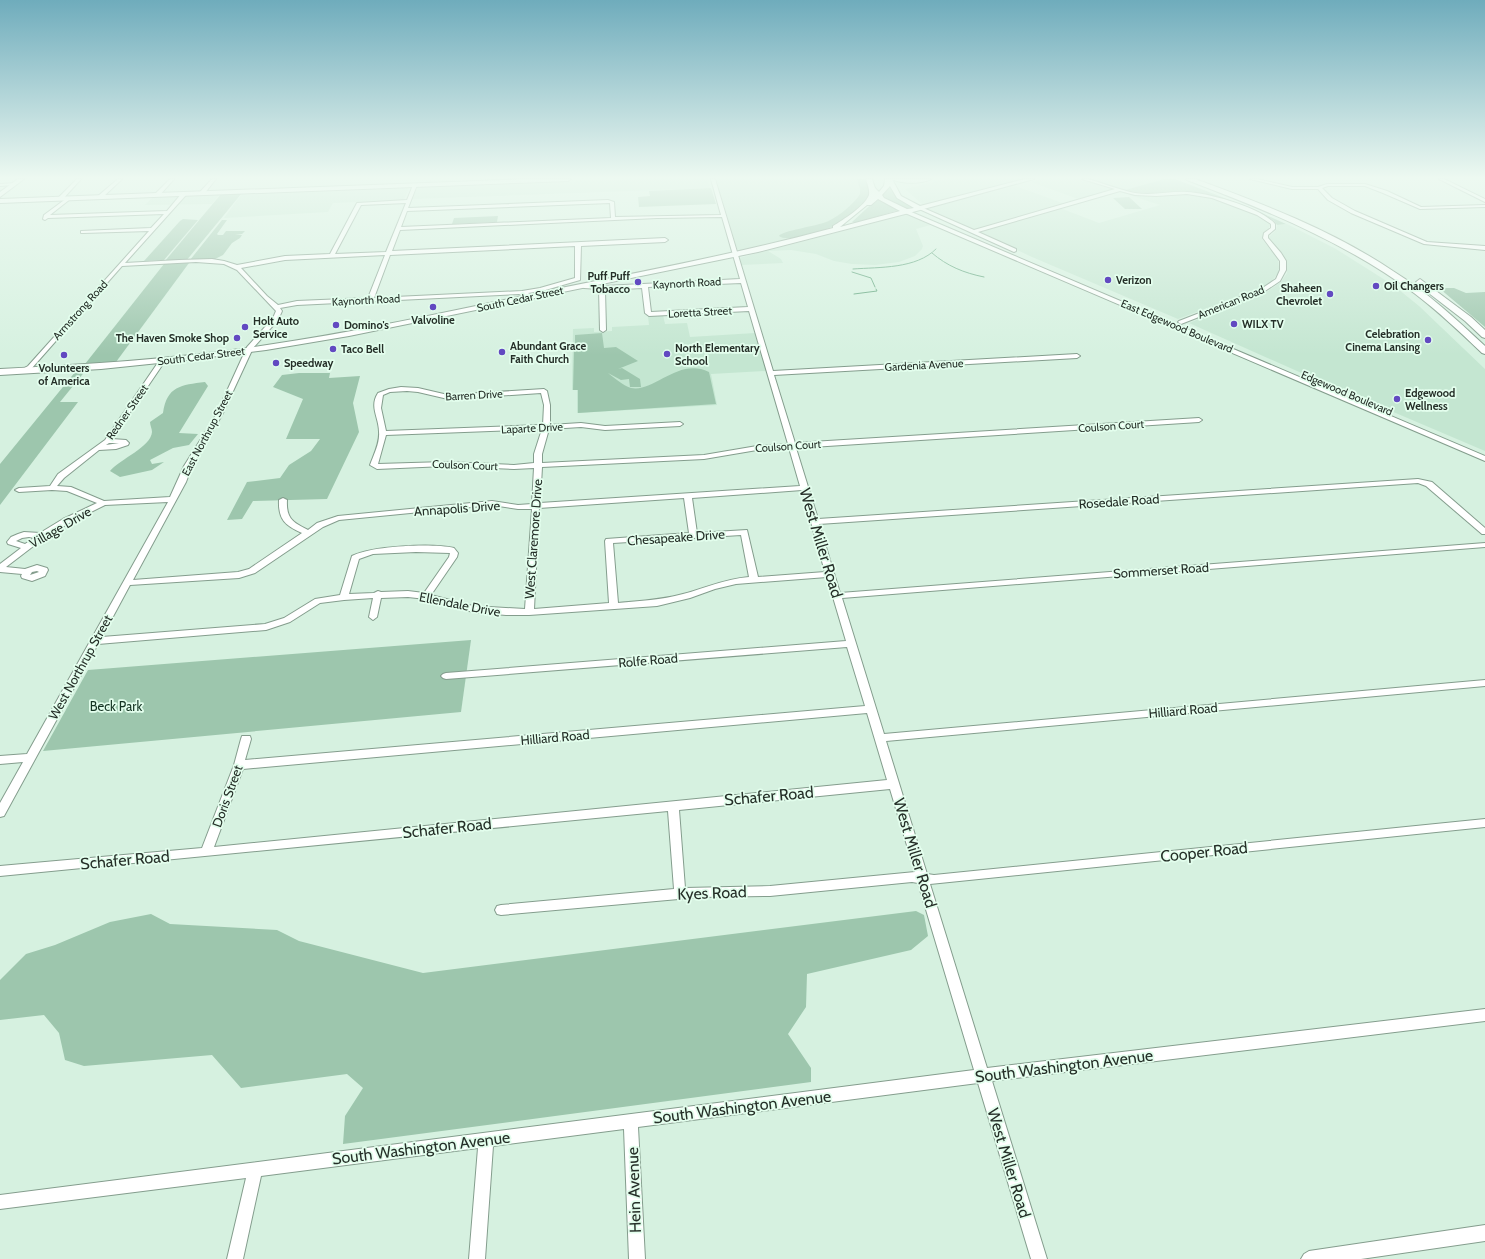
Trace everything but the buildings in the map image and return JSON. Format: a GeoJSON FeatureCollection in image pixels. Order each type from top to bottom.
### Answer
{"type":"FeatureCollection","features":[{"type":"Feature","properties":{"kind":"highway"},"geometry":{"type":"LineString","coordinates":[[1329,238],[1367,257],[1417,291],[1485,351]]}},
{"type":"Feature","properties":{"kind":"highway"},"geometry":{"type":"LineString","coordinates":[[1344,238],[1372,252],[1408,274],[1447,302],[1485,334]]}},
{"type":"Feature","properties":{"kind":"main road","name":"South Cedar Street"},"geometry":{"type":"LineString","coordinates":[[0,372],[160,361],[248,350],[343,335],[735,255],[806,238]]}},
{"type":"Feature","properties":{"kind":"street","name":"Armstrong Road"},"geometry":{"type":"LineString","coordinates":[[23,371],[30,367],[144,238]]}},
{"type":"Feature","properties":{"kind":"street"},"geometry":{"type":"LineString","coordinates":[[332,256],[341,238]]}},
{"type":"Feature","properties":{"kind":"street"},"geometry":{"type":"LineString","coordinates":[[370,300],[394,238]]}},
{"type":"Feature","properties":{"kind":"street","name":"West Miller Road"},"geometry":{"type":"LineString","coordinates":[[730,238],[851,644],[1039,1259]]}},
{"type":"Feature","properties":{"kind":"street","name":"East Edgewood Boulevard"},"geometry":{"type":"LineString","coordinates":[[968,238],[1111,298],[1202,331]]}},
{"type":"Feature","properties":{"kind":"street"},"geometry":{"type":"LineString","coordinates":[[970,238],[984,243],[992,244],[994,241]]}},
{"type":"Feature","properties":{"kind":"street"},"geometry":{"type":"LineString","coordinates":[[987,238],[1018,252]]}},
{"type":"Feature","properties":{"kind":"street","name":"American Road"},"geometry":{"type":"LineString","coordinates":[[1179,323],[1263,290],[1277,281],[1282,273],[1283,263],[1280,254],[1265,238]]}},
{"type":"Feature","properties":{"kind":"street"},"geometry":{"type":"LineString","coordinates":[[1414,238],[1426,243],[1485,248]]}},
{"type":"Feature","properties":{"kind":"street"},"geometry":{"type":"LineString","coordinates":[[236,267],[280,258],[665,240]]}},
{"type":"Feature","properties":{"kind":"street","name":"Kaynorth Road"},"geometry":{"type":"LineString","coordinates":[[278,307],[297,303],[540,290],[578,279],[578,244]]}},
{"type":"Feature","properties":{"kind":"street"},"geometry":{"type":"LineString","coordinates":[[995,249],[996,247],[1003,247],[1030,258]]}},
{"type":"Feature","properties":{"kind":"street"},"geometry":{"type":"LineString","coordinates":[[1003,252],[1030,261],[1037,260]]}},
{"type":"Feature","properties":{"kind":"street","name":"East Edgewood Boulevard"},"geometry":{"type":"LineString","coordinates":[[1024,255],[1142,306]]}},
{"type":"Feature","properties":{"kind":"street"},"geometry":{"type":"LineString","coordinates":[[120,265],[217,261],[227,262],[236,267],[266,299],[278,307]]}},
{"type":"Feature","properties":{"kind":"street","name":"Kaynorth Road"},"geometry":{"type":"LineString","coordinates":[[584,286],[602,288],[742,281]]}},
{"type":"Feature","properties":{"kind":"street"},"geometry":{"type":"LineString","coordinates":[[1071,281],[1100,292],[1108,291]]}},
{"type":"Feature","properties":{"kind":"street","name":"Loretta Street"},"geometry":{"type":"LineString","coordinates":[[645,286],[648,314],[751,309]]}},
{"type":"Feature","properties":{"kind":"street"},"geometry":{"type":"LineString","coordinates":[[602,288],[603,330]]}},
{"type":"Feature","properties":{"kind":"street"},"geometry":{"type":"LineString","coordinates":[[524,292],[533,297]]}},
{"type":"Feature","properties":{"kind":"street"},"geometry":{"type":"LineString","coordinates":[[1111,298],[1112,296],[1120,298],[1156,313],[1163,314]]}},
{"type":"Feature","properties":{"kind":"street","name":"East Northrup Street"},"geometry":{"type":"LineString","coordinates":[[161,522],[188,466],[219,415],[248,350],[256,339],[276,319],[279,311],[278,307]]}},
{"type":"Feature","properties":{"kind":"street","name":"East Edgewood Boulevard"},"geometry":{"type":"LineString","coordinates":[[1179,323],[1239,353],[1485,459]]}},
{"type":"Feature","properties":{"kind":"street","name":"Edgewood Boulevard"},"geometry":{"type":"LineString","coordinates":[[1179,323],[1189,330],[1225,345],[1230,343],[1485,453]]}},
{"type":"Feature","properties":{"kind":"street","name":"East Edgewood Boulevard"},"geometry":{"type":"LineString","coordinates":[[1209,334],[1223,340]]}},
{"type":"Feature","properties":{"kind":"street"},"geometry":{"type":"LineString","coordinates":[[1239,353],[1239,351],[1244,351],[1273,362]]}},
{"type":"Feature","properties":{"kind":"street","name":"Gardenia Avenue"},"geometry":{"type":"LineString","coordinates":[[770,373],[1078,356]]}},
{"type":"Feature","properties":{"kind":"street","name":"Redner Street"},"geometry":{"type":"LineString","coordinates":[[52,488],[70,468],[107,441],[160,364],[160,361]]}},
{"type":"Feature","properties":{"kind":"street"},"geometry":{"type":"LineString","coordinates":[[1262,363],[1270,364],[1290,373],[1298,373]]}},
{"type":"Feature","properties":{"kind":"street","name":"Barren Drive"},"geometry":{"type":"LineString","coordinates":[[383,433],[376,404],[378,395],[382,393],[390,391],[414,390],[437,396],[448,397],[544,391]]}},
{"type":"Feature","properties":{"kind":"street","name":"West Claremore Drive"},"geometry":{"type":"LineString","coordinates":[[528,612],[536,506],[538,454],[546,427],[547,405],[544,391]]}},
{"type":"Feature","properties":{"kind":"street"},"geometry":{"type":"LineString","coordinates":[[1379,413],[1388,415],[1419,428],[1431,429]]}},
{"type":"Feature","properties":{"kind":"street","name":"Coulson Court"},"geometry":{"type":"LineString","coordinates":[[383,433],[374,465],[377,466],[430,464],[492,467],[704,457],[749,449],[1199,420]]}},
{"type":"Feature","properties":{"kind":"street","name":"Laparte Drive"},"geometry":{"type":"LineString","coordinates":[[383,433],[581,425],[605,428],[680,424]]}},
{"type":"Feature","properties":{"kind":"street"},"geometry":{"type":"LineString","coordinates":[[99,448],[116,447],[125,443],[124,441],[107,441]]}},
{"type":"Feature","properties":{"kind":"street"},"geometry":{"type":"LineString","coordinates":[[1459,448],[1464,446],[1485,453]]}},
{"type":"Feature","properties":{"kind":"street","name":"Rosedale Road"},"geometry":{"type":"LineString","coordinates":[[815,522],[1091,502],[1423,481],[1430,484],[1485,532]]}},
{"type":"Feature","properties":{"kind":"street"},"geometry":{"type":"LineString","coordinates":[[19,490],[52,488],[68,489],[103,503],[173,499]]}},
{"type":"Feature","properties":{"kind":"street","name":"Annapolis Drive"},"geometry":{"type":"LineString","coordinates":[[127,583],[239,575],[252,572],[308,533],[329,521],[348,516],[492,503],[518,507],[804,488]]}},
{"type":"Feature","properties":{"kind":"street"},"geometry":{"type":"LineString","coordinates":[[688,496],[693,535]]}},
{"type":"Feature","properties":{"kind":"street"},"geometry":{"type":"LineString","coordinates":[[283,500],[283,513],[288,522],[308,533]]}},
{"type":"Feature","properties":{"kind":"street","name":"Village Drive"},"geometry":{"type":"LineString","coordinates":[[0,569],[41,536],[66,520],[103,503]]}},
{"type":"Feature","properties":{"kind":"street","name":"West Northrup Street"},"geometry":{"type":"LineString","coordinates":[[0,813],[161,522]]}},
{"type":"Feature","properties":{"kind":"street","name":"Chesapeake Drive"},"geometry":{"type":"LineString","coordinates":[[614,606],[609,542],[744,532],[754,580]]}},
{"type":"Feature","properties":{"kind":"street"},"geometry":{"type":"LineString","coordinates":[[26,547],[11,542],[13,539],[22,535],[41,536]]}},
{"type":"Feature","properties":{"kind":"street","name":"Sommerset Road"},"geometry":{"type":"LineString","coordinates":[[837,596],[1485,545]]}},
{"type":"Feature","properties":{"kind":"street"},"geometry":{"type":"LineString","coordinates":[[344,597],[355,558],[362,553],[424,549],[451,550],[454,554],[453,557],[426,596]]}},
{"type":"Feature","properties":{"kind":"street"},"geometry":{"type":"LineString","coordinates":[[0,569],[27,572]]}},
{"type":"Feature","properties":{"kind":"street","name":"Ellendale Drive"},"geometry":{"type":"LineString","coordinates":[[94,642],[266,627],[287,620],[318,601],[344,597],[378,594],[408,594],[426,596],[473,609],[528,612],[674,600],[722,583],[830,574]]}},
{"type":"Feature","properties":{"kind":"street"},"geometry":{"type":"LineString","coordinates":[[373,617],[378,594]]}},
{"type":"Feature","properties":{"kind":"street","name":"Rolfe Road"},"geometry":{"type":"LineString","coordinates":[[446,676],[851,644]]}},
{"type":"Feature","properties":{"kind":"street","name":"Hilliard Road"},"geometry":{"type":"LineString","coordinates":[[880,738],[1485,683]]}},
{"type":"Feature","properties":{"kind":"street","name":"Hilliard Road"},"geometry":{"type":"LineString","coordinates":[[238,765],[871,709]]}},
{"type":"Feature","properties":{"kind":"street","name":"Doris Street"},"geometry":{"type":"LineString","coordinates":[[206,852],[246,739]]}},
{"type":"Feature","properties":{"kind":"street"},"geometry":{"type":"LineString","coordinates":[[0,760],[30,758]]}},
{"type":"Feature","properties":{"kind":"street","name":"Schafer Road"},"geometry":{"type":"LineString","coordinates":[[0,871],[894,784]]}},
{"type":"Feature","properties":{"kind":"street"},"geometry":{"type":"LineString","coordinates":[[673,805],[680,894]]}},
{"type":"Feature","properties":{"kind":"street","name":"Cooper Road"},"geometry":{"type":"LineString","coordinates":[[923,878],[934,880],[1485,822]]}},
{"type":"Feature","properties":{"kind":"street","name":"Kyes Road"},"geometry":{"type":"LineString","coordinates":[[501,910],[680,894],[770,891],[912,877],[923,878]]}},
{"type":"Feature","properties":{"kind":"street","name":"South Washington Avenue"},"geometry":{"type":"LineString","coordinates":[[0,1202],[982,1076],[1485,1015]]}},
{"type":"Feature","properties":{"kind":"street","name":"Hein Avenue"},"geometry":{"type":"LineString","coordinates":[[631,1121],[637,1259]]}},
{"type":"Feature","properties":{"kind":"street"},"geometry":{"type":"LineString","coordinates":[[477,1259],[486,1140]]}},
{"type":"Feature","properties":{"kind":"street"},"geometry":{"type":"LineString","coordinates":[[235,1259],[256,1169]]}},
{"type":"Feature","properties":{"kind":"street"},"geometry":{"type":"LineString","coordinates":[[1309,1259],[1485,1233]]}},
{"type":"Feature","properties":{"kind":"shaded area"},"geometry":{"type":"Polygon","coordinates":[[[734,238],[794,238],[741,251],[737,249],[734,238]]]}},
{"type":"Feature","properties":{"kind":"shaded area"},"geometry":{"type":"Polygon","coordinates":[[[816,238],[920,238],[923,246],[915,256],[899,262],[875,265],[852,264],[834,261],[816,254],[791,250],[768,251],[781,259],[783,263],[741,265],[739,258],[816,238]]]}},
{"type":"Feature","properties":{"kind":"shaded area"},"geometry":{"type":"Polygon","coordinates":[[[991,238],[1262,238],[1278,259],[1279,268],[1278,273],[1272,281],[1263,287],[1178,319],[1032,257],[991,238]]]}},
{"type":"Feature","properties":{"kind":"shaded area"},"geometry":{"type":"Polygon","coordinates":[[[1269,238],[1314,238],[1336,249],[1393,285],[1419,306],[1485,369],[1485,451],[1189,323],[1268,291],[1281,282],[1287,273],[1287,261],[1281,252],[1270,241],[1269,238]]]}},
{"type":"Feature","properties":{"kind":"shaded area","name":"North Elementary School"},"geometry":{"type":"Polygon","coordinates":[[[663,315],[665,324],[687,323],[690,337],[755,333],[766,371],[711,374],[717,405],[577,413],[577,390],[572,390],[573,329],[594,328],[594,332],[612,331],[612,327],[649,325],[648,316],[663,315]]]}},
{"type":"Feature","properties":{"kind":"green space"},"geometry":{"type":"Polygon","coordinates":[[[165,238],[183,238],[164,260],[144,261],[165,238]]]}},
{"type":"Feature","properties":{"kind":"green space"},"geometry":{"type":"Polygon","coordinates":[[[184,238],[205,238],[186,261],[165,261],[184,238]]]}},
{"type":"Feature","properties":{"kind":"green space"},"geometry":{"type":"Polygon","coordinates":[[[208,238],[240,238],[232,243],[223,255],[215,259],[190,260],[208,238]]]}},
{"type":"Feature","properties":{"kind":"green space"},"geometry":{"type":"Polygon","coordinates":[[[189,263],[116,362],[85,364],[164,264],[189,263]]]}},
{"type":"Feature","properties":{"kind":"green space"},"geometry":{"type":"Polygon","coordinates":[[[1439,288],[1454,288],[1466,293],[1485,292],[1485,327],[1439,288]]]}},
{"type":"Feature","properties":{"kind":"green space"},"geometry":{"type":"Polygon","coordinates":[[[602,333],[604,348],[616,347],[638,361],[618,369],[622,368],[640,379],[641,387],[630,387],[629,379],[621,380],[608,373],[628,387],[640,388],[649,386],[677,372],[687,369],[698,369],[709,372],[716,404],[578,413],[578,390],[573,390],[574,350],[588,349],[575,349],[575,335],[602,333]]]}},
{"type":"Feature","properties":{"kind":"green space"},"geometry":{"type":"Polygon","coordinates":[[[86,370],[60,402],[78,402],[0,505],[0,464],[76,371],[86,370]]]}},
{"type":"Feature","properties":{"kind":"green space"},"geometry":{"type":"Polygon","coordinates":[[[299,373],[330,373],[329,378],[360,376],[353,403],[359,432],[327,499],[253,501],[242,519],[227,520],[247,482],[280,478],[289,465],[311,451],[320,439],[286,439],[303,399],[273,387],[282,375],[299,373]]]}},
{"type":"Feature","properties":{"kind":"green space"},"geometry":{"type":"Polygon","coordinates":[[[205,382],[208,386],[179,433],[198,434],[189,445],[173,448],[150,460],[152,464],[164,462],[152,470],[120,477],[110,471],[146,443],[152,432],[150,422],[163,413],[168,397],[176,388],[189,384],[205,382]]]}},
{"type":"Feature","properties":{"kind":"green space","name":"Beck Park"},"geometry":{"type":"Polygon","coordinates":[[[471,640],[461,712],[43,751],[88,670],[471,640]]]}},
{"type":"Feature","properties":{"kind":"green space"},"geometry":{"type":"Polygon","coordinates":[[[916,911],[924,915],[928,936],[911,950],[807,974],[806,1007],[788,1034],[811,1068],[811,1082],[343,1144],[345,1116],[363,1088],[347,1074],[241,1088],[212,1055],[84,1066],[65,1060],[59,1033],[44,1015],[0,1020],[0,980],[26,954],[55,945],[110,922],[151,914],[170,924],[277,930],[299,941],[423,973],[916,911]]]}},
{"type":"Feature","properties":{"kind":"waterway"},"geometry":{"type":"LineString","coordinates":[[853,269],[908,264],[928,256],[936,249]]}},
{"type":"Feature","properties":{"kind":"waterway"},"geometry":{"type":"LineString","coordinates":[[932,253],[944,262],[956,268],[984,277]]}},
{"type":"Feature","properties":{"kind":"waterway"},"geometry":{"type":"LineString","coordinates":[[852,272],[871,278],[875,287]]}},
{"type":"Feature","properties":{"kind":"waterway"},"geometry":{"type":"LineString","coordinates":[[854,294],[877,291],[876,289]]}},
{"type":"Feature","properties":{"kind":"place","name":"Verizon"},"geometry":{"type":"Point","coordinates":[1108,280]}},
{"type":"Feature","properties":{"kind":"place","name":"Puff Puff Tobacco"},"geometry":{"type":"Point","coordinates":[638,282]}},
{"type":"Feature","properties":{"kind":"place","name":"Oil Changers"},"geometry":{"type":"Point","coordinates":[1376,286]}},
{"type":"Feature","properties":{"kind":"place","name":"Shaheen Chevrolet"},"geometry":{"type":"Point","coordinates":[1330,294]}},
{"type":"Feature","properties":{"kind":"place","name":"Valvoline"},"geometry":{"type":"Point","coordinates":[433,307]}},
{"type":"Feature","properties":{"kind":"place","name":"WILX TV"},"geometry":{"type":"Point","coordinates":[1234,324]}},
{"type":"Feature","properties":{"kind":"place","name":"Domino's"},"geometry":{"type":"Point","coordinates":[336,325]}},
{"type":"Feature","properties":{"kind":"place","name":"Holt Auto Service"},"geometry":{"type":"Point","coordinates":[245,327]}},
{"type":"Feature","properties":{"kind":"place","name":"The Haven Smoke Shop"},"geometry":{"type":"Point","coordinates":[237,338]}},
{"type":"Feature","properties":{"kind":"place","name":"Celebration Cinema Lansing"},"geometry":{"type":"Point","coordinates":[1428,340]}},
{"type":"Feature","properties":{"kind":"place","name":"Taco Bell"},"geometry":{"type":"Point","coordinates":[333,349]}},
{"type":"Feature","properties":{"kind":"place","name":"Abundant Grace Faith Church"},"geometry":{"type":"Point","coordinates":[502,352]}},
{"type":"Feature","properties":{"kind":"place","name":"North Elementary School"},"geometry":{"type":"Point","coordinates":[667,354]}},
{"type":"Feature","properties":{"kind":"place","name":"Volunteers of America"},"geometry":{"type":"Point","coordinates":[64,355]}},
{"type":"Feature","properties":{"kind":"place","name":"Speedway"},"geometry":{"type":"Point","coordinates":[276,363]}},
{"type":"Feature","properties":{"kind":"place","name":"Edgewood Wellness"},"geometry":{"type":"Point","coordinates":[1397,399]}}]}
